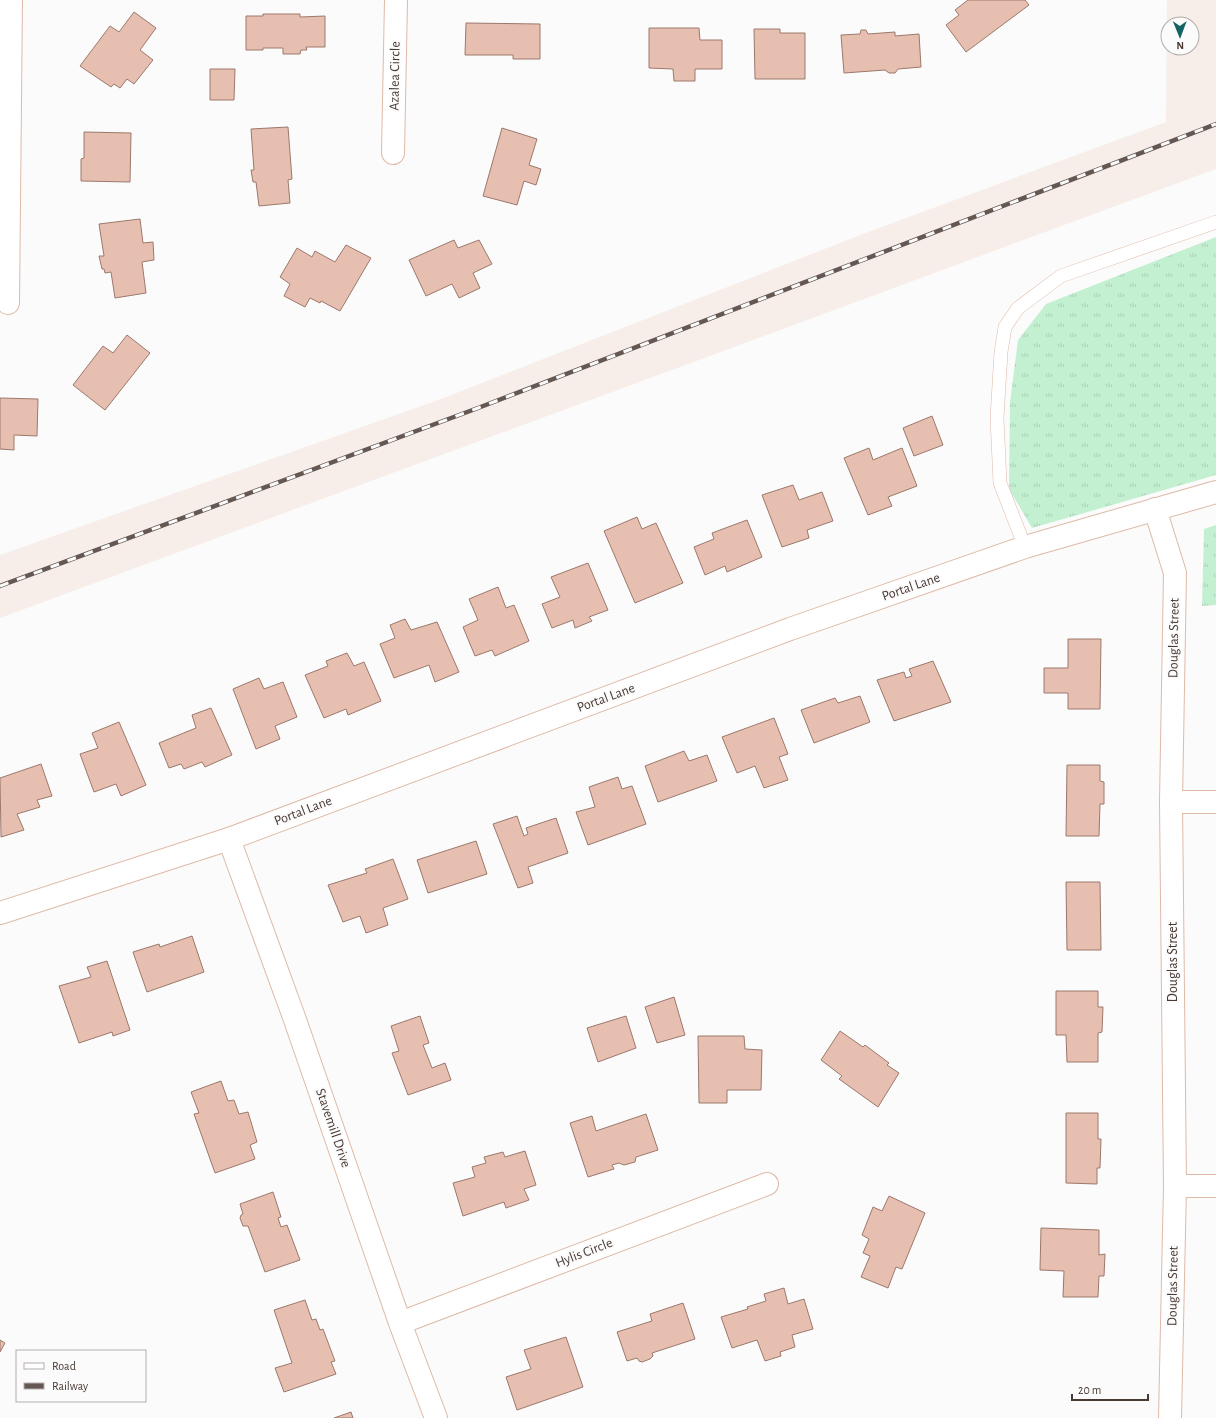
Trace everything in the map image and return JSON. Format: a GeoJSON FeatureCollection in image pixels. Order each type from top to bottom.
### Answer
{"type":"FeatureCollection","features":[{"type":"Feature","properties":{"kind":"street"},"geometry":{"type":"LineString","coordinates":[[8,303],[11,0]]}},
{"type":"Feature","properties":{"kind":"street","name":"Azalea Circle"},"geometry":{"type":"LineString","coordinates":[[393,153],[396,0]]}},
{"type":"Feature","properties":{"kind":"street","name":"Portal Lane"},"geometry":{"type":"LineString","coordinates":[[0,913],[229,839],[790,629],[1025,546],[1216,492]]}},
{"type":"Feature","properties":{"kind":"street","name":"Douglas Street"},"geometry":{"type":"LineString","coordinates":[[1155,509],[1175,573],[1171,802],[1174,1186],[1170,1418]]}},
{"type":"Feature","properties":{"kind":"street"},"geometry":{"type":"LineString","coordinates":[[1171,802],[1216,802]]}},
{"type":"Feature","properties":{"kind":"street","name":"Stavemill Drive"},"geometry":{"type":"LineString","coordinates":[[229,839],[294,1017],[400,1323],[436,1418]]}},
{"type":"Feature","properties":{"kind":"street","name":"Hylis Circle"},"geometry":{"type":"LineString","coordinates":[[400,1323],[767,1184]]}},
{"type":"Feature","properties":{"kind":"street"},"geometry":{"type":"LineString","coordinates":[[1174,1186],[1216,1186]]}},
{"type":"Feature","properties":{"kind":"lane"},"geometry":{"type":"LineString","coordinates":[[1025,546],[1000,483],[997,418],[1001,352],[1005,327],[1018,308],[1061,276],[1216,222]]}},
{"type":"Feature","properties":{"kind":"shaded area"},"geometry":{"type":"Polygon","coordinates":[[[1167,0],[1216,0],[1216,169],[0,618],[0,555],[441,399],[868,232],[1166,122],[1167,56],[1200,56],[1200,16],[1167,16],[1167,0]]]}},
{"type":"Feature","properties":{"kind":"green space"},"geometry":{"type":"Polygon","coordinates":[[[1216,237],[1216,475],[1032,528],[1009,489],[1010,402],[1018,340],[1046,304],[1216,237]]]}},
{"type":"Feature","properties":{"kind":"green space"},"geometry":{"type":"Polygon","coordinates":[[[1216,525],[1216,605],[1202,606],[1204,529],[1216,525]]]}},
{"type":"Feature","properties":{"kind":"building"},"geometry":{"type":"Polygon","coordinates":[[[968,0],[1025,0],[1029,5],[966,52],[946,25],[959,15],[955,10],[968,0]]]}},
{"type":"Feature","properties":{"kind":"building"},"geometry":{"type":"Polygon","coordinates":[[[134,12],[156,28],[140,50],[153,60],[134,84],[127,79],[120,88],[114,84],[111,87],[80,66],[110,26],[119,32],[134,12]]]}},
{"type":"Feature","properties":{"kind":"building"},"geometry":{"type":"Polygon","coordinates":[[[263,14],[300,14],[300,17],[325,16],[325,47],[306,47],[307,50],[301,50],[300,54],[283,54],[283,48],[246,50],[246,16],[263,16],[263,14]]]}},
{"type":"Feature","properties":{"kind":"building"},"geometry":{"type":"Polygon","coordinates":[[[466,23],[540,24],[540,59],[513,59],[513,55],[465,55],[466,23]]]}},
{"type":"Feature","properties":{"kind":"building"},"geometry":{"type":"Polygon","coordinates":[[[649,28],[699,28],[700,40],[722,40],[722,69],[695,69],[695,81],[674,81],[673,69],[649,68],[649,28]]]}},
{"type":"Feature","properties":{"kind":"building"},"geometry":{"type":"Polygon","coordinates":[[[754,29],[780,29],[780,33],[805,33],[805,79],[755,79],[754,29]]]}},
{"type":"Feature","properties":{"kind":"building"},"geometry":{"type":"Polygon","coordinates":[[[861,30],[866,30],[868,34],[895,32],[895,36],[919,34],[921,67],[898,69],[895,73],[889,73],[885,70],[844,73],[841,35],[860,34],[861,30]]]}},
{"type":"Feature","properties":{"kind":"building"},"geometry":{"type":"Polygon","coordinates":[[[210,69],[235,69],[234,100],[210,100],[210,69]]]}},
{"type":"Feature","properties":{"kind":"building"},"geometry":{"type":"Polygon","coordinates":[[[288,127],[292,179],[288,180],[290,203],[259,206],[256,182],[253,182],[251,170],[254,170],[251,129],[288,127]]]}},
{"type":"Feature","properties":{"kind":"building"},"geometry":{"type":"Polygon","coordinates":[[[502,128],[537,139],[529,165],[541,169],[536,185],[524,181],[517,205],[483,196],[502,128]]]}},
{"type":"Feature","properties":{"kind":"building"},"geometry":{"type":"Polygon","coordinates":[[[84,132],[131,133],[130,182],[81,181],[81,159],[84,158],[84,132]]]}},
{"type":"Feature","properties":{"kind":"building"},"geometry":{"type":"Polygon","coordinates":[[[140,219],[143,243],[153,242],[154,260],[142,262],[146,293],[115,298],[111,272],[105,273],[104,269],[102,269],[99,256],[104,256],[99,224],[140,219]]]}},
{"type":"Feature","properties":{"kind":"building"},"geometry":{"type":"Polygon","coordinates":[[[454,240],[458,248],[479,240],[492,264],[473,273],[480,288],[459,298],[452,284],[426,296],[409,260],[454,240]]]}},
{"type":"Feature","properties":{"kind":"building"},"geometry":{"type":"Polygon","coordinates":[[[346,245],[371,258],[340,311],[321,301],[320,303],[310,298],[305,307],[284,296],[290,284],[280,277],[297,248],[312,257],[315,251],[335,262],[346,245]]]}},
{"type":"Feature","properties":{"kind":"building"},"geometry":{"type":"Polygon","coordinates":[[[127,335],[150,353],[105,410],[73,385],[103,346],[113,353],[127,335]]]}},
{"type":"Feature","properties":{"kind":"building"},"geometry":{"type":"Polygon","coordinates":[[[0,398],[38,399],[37,436],[14,435],[14,450],[0,449],[0,398]]]}},
{"type":"Feature","properties":{"kind":"building"},"geometry":{"type":"Polygon","coordinates":[[[932,416],[943,445],[914,456],[903,428],[932,416]]]}},
{"type":"Feature","properties":{"kind":"building"},"geometry":{"type":"Polygon","coordinates":[[[869,448],[873,460],[902,448],[917,486],[888,497],[892,506],[868,515],[844,458],[869,448]]]}},
{"type":"Feature","properties":{"kind":"building"},"geometry":{"type":"Polygon","coordinates":[[[793,485],[799,500],[822,492],[833,521],[807,530],[809,538],[782,547],[762,495],[793,485]]]}},
{"type":"Feature","properties":{"kind":"building"},"geometry":{"type":"Polygon","coordinates":[[[637,517],[642,529],[656,523],[683,583],[635,603],[604,531],[637,517]]]}},
{"type":"Feature","properties":{"kind":"building"},"geometry":{"type":"Polygon","coordinates":[[[747,520],[762,557],[727,572],[725,566],[705,575],[694,547],[714,539],[712,533],[747,520]]]}},
{"type":"Feature","properties":{"kind":"building"},"geometry":{"type":"Polygon","coordinates":[[[588,563],[608,610],[589,617],[592,621],[575,628],[573,620],[552,628],[542,604],[560,597],[551,577],[588,563]]]}},
{"type":"Feature","properties":{"kind":"building"},"geometry":{"type":"Polygon","coordinates":[[[498,587],[506,608],[514,605],[529,641],[495,656],[492,650],[475,656],[463,627],[478,620],[469,599],[498,587]]]}},
{"type":"Feature","properties":{"kind":"building"},"geometry":{"type":"Polygon","coordinates":[[[405,619],[411,630],[437,622],[459,672],[435,682],[429,665],[394,678],[380,644],[395,638],[390,625],[405,619]]]}},
{"type":"Feature","properties":{"kind":"building"},"geometry":{"type":"Polygon","coordinates":[[[1068,639],[1101,639],[1100,709],[1068,709],[1068,693],[1044,693],[1044,668],[1068,668],[1068,639]]]}},
{"type":"Feature","properties":{"kind":"building"},"geometry":{"type":"Polygon","coordinates":[[[347,653],[354,666],[364,662],[381,701],[348,715],[346,709],[324,718],[305,675],[328,666],[326,661],[347,653]]]}},
{"type":"Feature","properties":{"kind":"building"},"geometry":{"type":"Polygon","coordinates":[[[933,661],[951,702],[894,721],[877,680],[904,672],[906,678],[912,676],[909,669],[933,661]]]}},
{"type":"Feature","properties":{"kind":"building"},"geometry":{"type":"Polygon","coordinates":[[[259,678],[264,689],[283,682],[297,717],[275,726],[280,739],[256,749],[233,689],[259,678]]]}},
{"type":"Feature","properties":{"kind":"building"},"geometry":{"type":"Polygon","coordinates":[[[860,696],[870,722],[814,743],[801,710],[835,698],[838,703],[860,696]]]}},
{"type":"Feature","properties":{"kind":"building"},"geometry":{"type":"Polygon","coordinates":[[[211,708],[232,755],[205,767],[202,762],[184,769],[181,764],[169,768],[159,743],[196,728],[192,715],[211,708]]]}},
{"type":"Feature","properties":{"kind":"building"},"geometry":{"type":"Polygon","coordinates":[[[774,718],[788,754],[779,757],[788,780],[764,788],[755,766],[737,773],[722,737],[774,718]]]}},
{"type":"Feature","properties":{"kind":"building"},"geometry":{"type":"Polygon","coordinates":[[[119,722],[146,785],[121,796],[116,784],[94,792],[80,754],[98,748],[92,733],[119,722]]]}},
{"type":"Feature","properties":{"kind":"building"},"geometry":{"type":"Polygon","coordinates":[[[684,751],[689,761],[707,755],[717,781],[658,802],[645,766],[684,751]]]}},
{"type":"Feature","properties":{"kind":"building"},"geometry":{"type":"Polygon","coordinates":[[[41,764],[52,796],[37,800],[40,807],[17,814],[24,830],[1,837],[0,778],[41,764]]]}},
{"type":"Feature","properties":{"kind":"building"},"geometry":{"type":"Polygon","coordinates":[[[1067,765],[1100,765],[1100,781],[1104,782],[1104,804],[1100,804],[1099,836],[1066,836],[1067,765]]]}},
{"type":"Feature","properties":{"kind":"building"},"geometry":{"type":"Polygon","coordinates":[[[618,777],[622,789],[632,786],[646,824],[588,845],[576,812],[595,807],[589,787],[618,777]]]}},
{"type":"Feature","properties":{"kind":"building"},"geometry":{"type":"Polygon","coordinates":[[[517,816],[524,836],[528,834],[526,828],[556,818],[568,853],[528,867],[533,883],[518,888],[493,824],[517,816]]]}},
{"type":"Feature","properties":{"kind":"building"},"geometry":{"type":"Polygon","coordinates":[[[476,841],[487,874],[428,893],[417,860],[476,841]]]}},
{"type":"Feature","properties":{"kind":"building"},"geometry":{"type":"Polygon","coordinates":[[[393,859],[408,899],[383,908],[388,925],[366,933],[360,916],[343,922],[328,885],[367,873],[365,869],[393,859]]]}},
{"type":"Feature","properties":{"kind":"building"},"geometry":{"type":"Polygon","coordinates":[[[1066,882],[1100,882],[1101,950],[1067,950],[1066,882]]]}},
{"type":"Feature","properties":{"kind":"building"},"geometry":{"type":"Polygon","coordinates":[[[192,936],[204,972],[147,992],[133,952],[159,944],[160,947],[192,936]]]}},
{"type":"Feature","properties":{"kind":"building"},"geometry":{"type":"Polygon","coordinates":[[[107,961],[130,1030],[113,1036],[112,1032],[79,1043],[59,986],[91,977],[87,967],[107,961]]]}},
{"type":"Feature","properties":{"kind":"building"},"geometry":{"type":"Polygon","coordinates":[[[1056,991],[1098,991],[1098,1007],[1103,1007],[1102,1032],[1098,1033],[1098,1062],[1067,1062],[1066,1035],[1056,1035],[1056,991]]]}},
{"type":"Feature","properties":{"kind":"building"},"geometry":{"type":"Polygon","coordinates":[[[674,997],[685,1035],[657,1043],[645,1007],[674,997]]]}},
{"type":"Feature","properties":{"kind":"building"},"geometry":{"type":"Polygon","coordinates":[[[420,1016],[429,1043],[423,1045],[432,1068],[445,1063],[451,1080],[408,1095],[392,1053],[399,1051],[391,1026],[420,1016]]]}},
{"type":"Feature","properties":{"kind":"building"},"geometry":{"type":"Polygon","coordinates":[[[626,1016],[636,1048],[598,1062],[587,1028],[626,1016]]]}},
{"type":"Feature","properties":{"kind":"building"},"geometry":{"type":"Polygon","coordinates":[[[840,1031],[863,1047],[865,1045],[889,1063],[887,1065],[899,1073],[878,1107],[839,1079],[842,1076],[821,1060],[840,1031]]]}},
{"type":"Feature","properties":{"kind":"building"},"geometry":{"type":"Polygon","coordinates":[[[698,1036],[744,1036],[745,1049],[762,1050],[761,1090],[727,1090],[727,1103],[699,1103],[698,1036]]]}},
{"type":"Feature","properties":{"kind":"building"},"geometry":{"type":"Polygon","coordinates":[[[221,1081],[228,1101],[234,1100],[239,1114],[248,1112],[257,1142],[250,1145],[255,1159],[215,1173],[194,1114],[199,1113],[191,1092],[221,1081]]]}},
{"type":"Feature","properties":{"kind":"building"},"geometry":{"type":"Polygon","coordinates":[[[1066,1113],[1098,1113],[1098,1139],[1101,1139],[1100,1168],[1097,1168],[1097,1184],[1066,1183],[1066,1113]]]}},
{"type":"Feature","properties":{"kind":"building"},"geometry":{"type":"Polygon","coordinates":[[[646,1114],[658,1150],[636,1157],[635,1162],[624,1165],[619,1163],[612,1165],[614,1169],[588,1177],[570,1123],[592,1116],[596,1131],[646,1114]]]}},
{"type":"Feature","properties":{"kind":"building"},"geometry":{"type":"Polygon","coordinates":[[[525,1151],[536,1185],[524,1189],[529,1200],[506,1208],[504,1202],[463,1216],[453,1183],[475,1177],[472,1167],[486,1163],[484,1157],[503,1152],[505,1157],[525,1151]]]}},
{"type":"Feature","properties":{"kind":"building"},"geometry":{"type":"Polygon","coordinates":[[[273,1192],[281,1217],[278,1218],[281,1227],[287,1225],[300,1260],[265,1272],[248,1226],[243,1226],[240,1218],[243,1214],[240,1204],[273,1192]]]}},
{"type":"Feature","properties":{"kind":"building"},"geometry":{"type":"Polygon","coordinates":[[[889,1196],[925,1213],[902,1269],[896,1267],[888,1288],[861,1277],[870,1256],[863,1253],[869,1239],[862,1235],[873,1207],[882,1211],[889,1196]]]}},
{"type":"Feature","properties":{"kind":"building"},"geometry":{"type":"Polygon","coordinates":[[[1041,1228],[1099,1230],[1099,1255],[1105,1254],[1104,1276],[1099,1276],[1098,1297],[1063,1297],[1064,1271],[1040,1270],[1041,1228]]]}},
{"type":"Feature","properties":{"kind":"building"},"geometry":{"type":"Polygon","coordinates":[[[784,1288],[788,1304],[804,1299],[813,1329],[792,1335],[795,1347],[780,1352],[781,1356],[765,1361],[757,1340],[732,1348],[721,1317],[748,1309],[747,1307],[766,1301],[764,1294],[784,1288]]]}},
{"type":"Feature","properties":{"kind":"building"},"geometry":{"type":"Polygon","coordinates":[[[305,1300],[312,1320],[316,1319],[320,1330],[323,1329],[335,1361],[331,1362],[336,1374],[284,1392],[275,1368],[292,1363],[274,1310],[305,1300]]]}},
{"type":"Feature","properties":{"kind":"building"},"geometry":{"type":"Polygon","coordinates":[[[683,1303],[695,1339],[652,1353],[653,1356],[650,1359],[642,1362],[637,1358],[627,1361],[617,1332],[652,1321],[650,1314],[683,1303]]]}},
{"type":"Feature","properties":{"kind":"building"},"geometry":{"type":"Polygon","coordinates":[[[566,1337],[583,1387],[517,1410],[506,1377],[531,1369],[524,1350],[566,1337]]]}},
{"type":"Feature","properties":{"kind":"building"},"geometry":{"type":"Polygon","coordinates":[[[0,1340],[5,1343],[0,1352],[0,1340]]]}},
{"type":"Feature","properties":{"kind":"building"},"geometry":{"type":"Polygon","coordinates":[[[351,1412],[353,1418],[334,1418],[351,1412]]]}},
{"type":"Feature","properties":{"kind":"railway"},"geometry":{"type":"LineString","coordinates":[[0,586],[478,408],[1216,124]]}}]}
